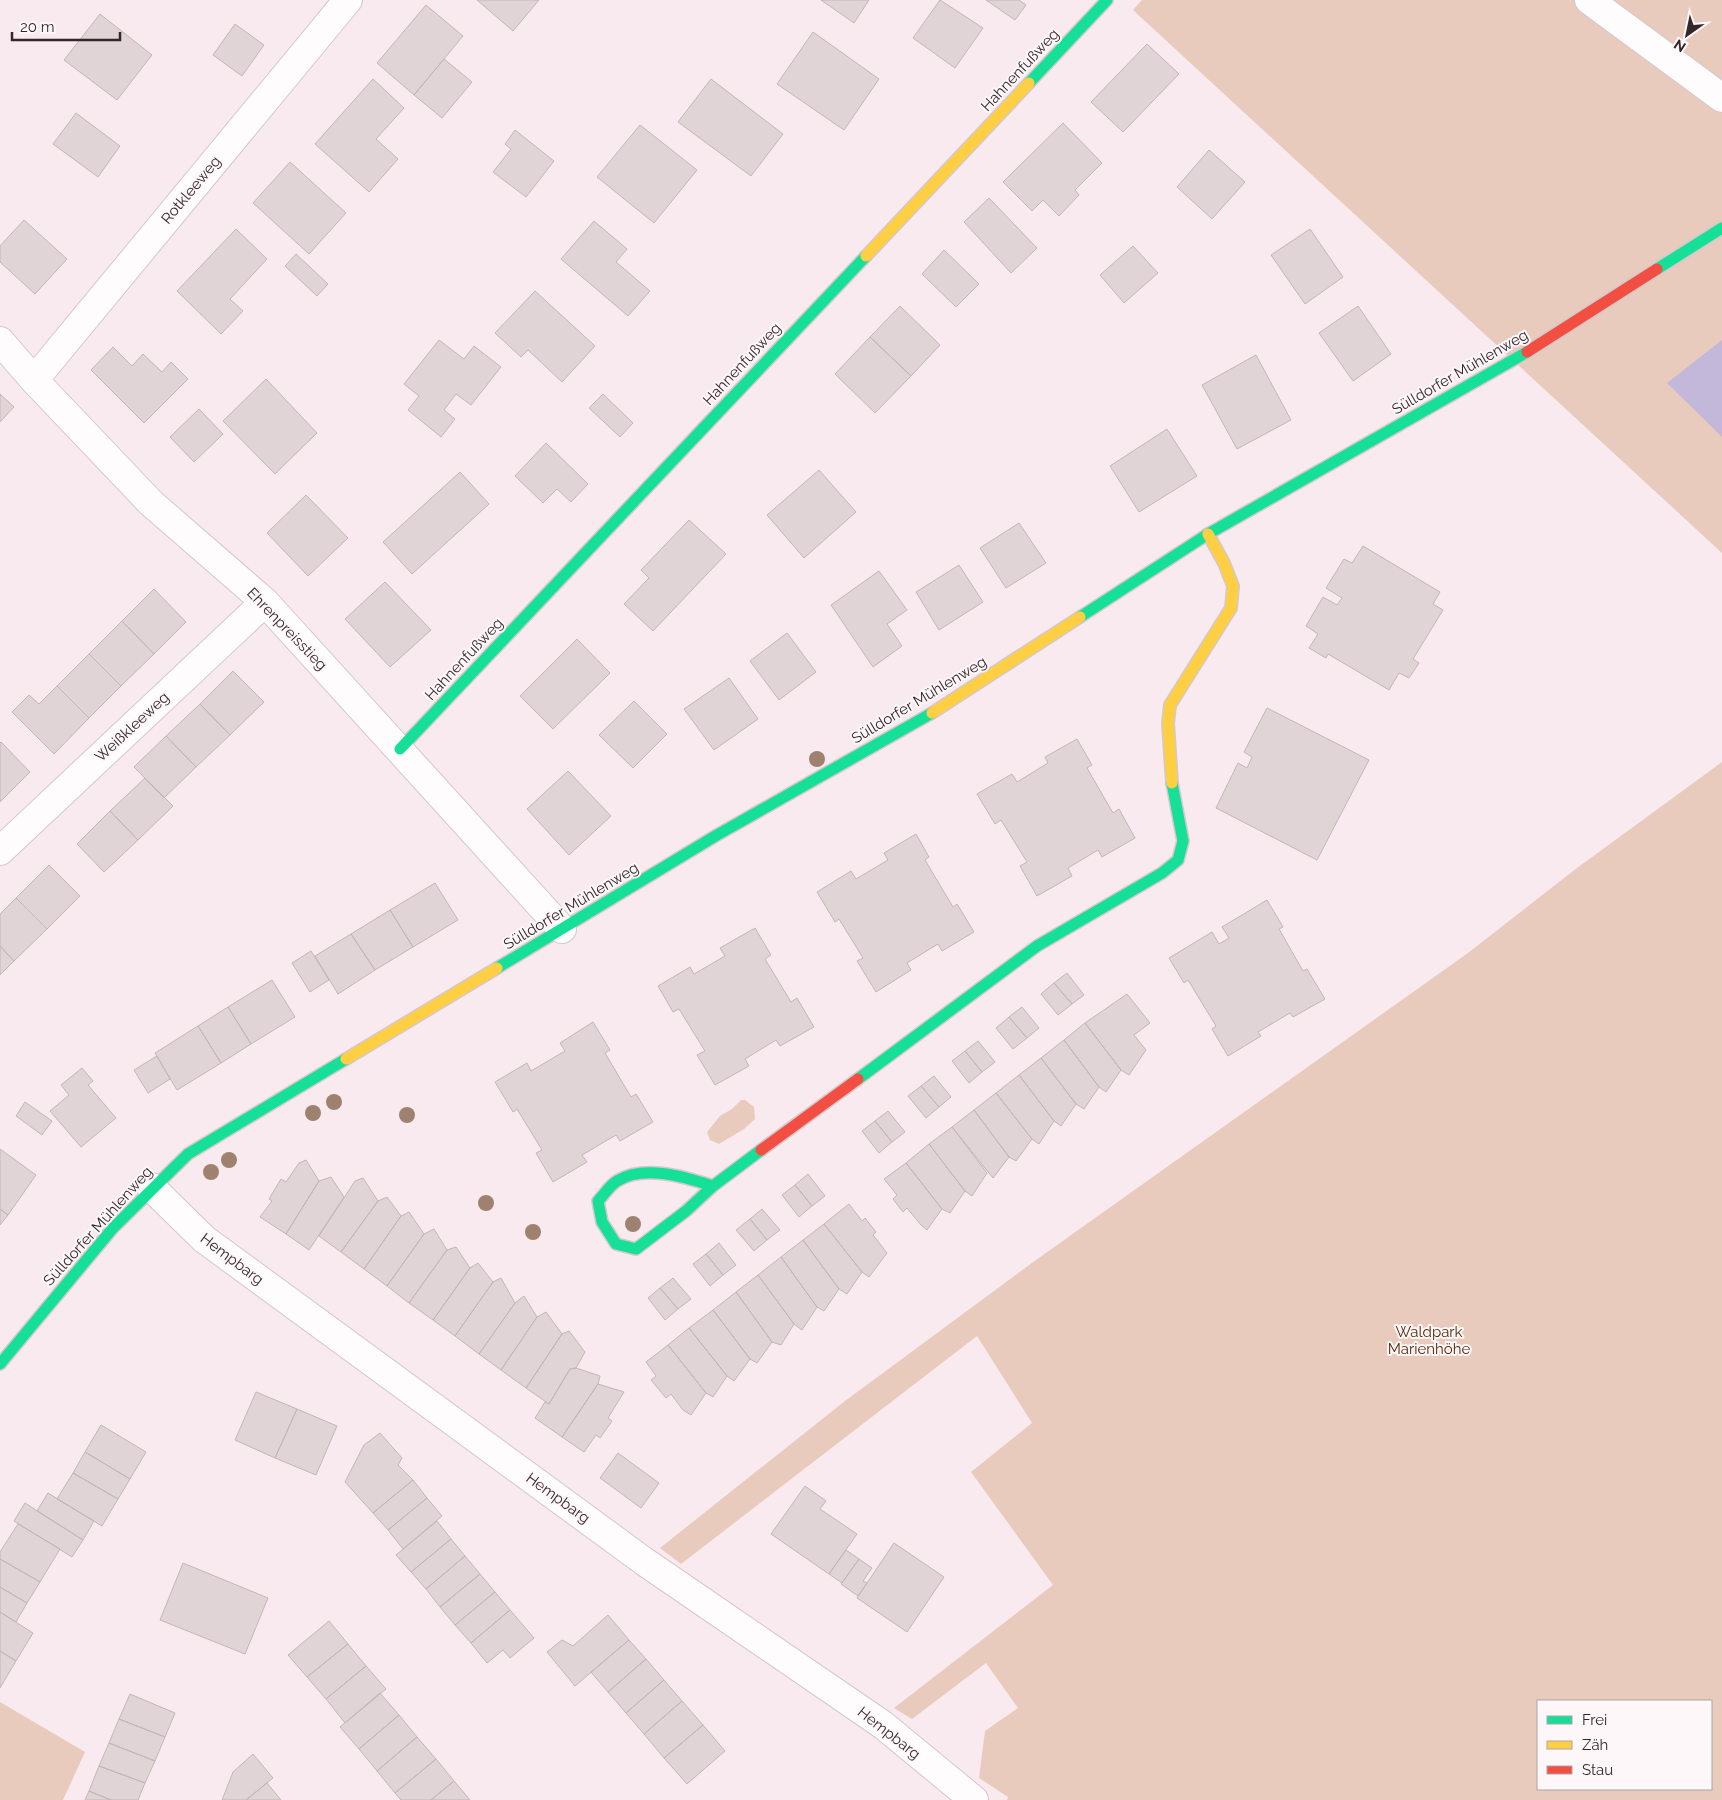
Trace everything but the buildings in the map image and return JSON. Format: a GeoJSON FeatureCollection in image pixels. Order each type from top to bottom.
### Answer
{"type":"FeatureCollection","features":[{"type":"Feature","properties":{"kind":"street","name":"Rotkleeweg"},"geometry":{"type":"LineString","coordinates":[[34,380],[348,0]]}},
{"type":"Feature","properties":{"kind":"street","name":"Hahnenfußweg"},"geometry":{"type":"LineString","coordinates":[[400,749],[1106,0]]}},
{"type":"Feature","properties":{"kind":"street"},"geometry":{"type":"LineString","coordinates":[[1589,0],[1722,98]]}},
{"type":"Feature","properties":{"kind":"street","name":"Sülldorfer Mühlenweg"},"geometry":{"type":"LineString","coordinates":[[0,1364],[150,1187],[188,1154],[717,835],[936,710],[1208,534],[1528,351],[1722,228]]}},
{"type":"Feature","properties":{"kind":"street","name":"Ehrenpreisstieg"},"geometry":{"type":"LineString","coordinates":[[0,341],[34,380],[150,503],[265,602],[562,930]]}},
{"type":"Feature","properties":{"kind":"street"},"geometry":{"type":"LineString","coordinates":[[713,1186],[679,1175],[643,1174],[618,1181],[598,1201],[602,1222],[616,1244],[636,1249],[686,1211],[713,1186],[1037,946],[1162,873],[1178,860],[1183,841],[1171,779],[1168,723],[1170,705],[1231,608],[1233,586],[1224,563],[1208,534]]}},
{"type":"Feature","properties":{"kind":"street","name":"Weißkleeweg"},"geometry":{"type":"LineString","coordinates":[[0,851],[265,602]]}},
{"type":"Feature","properties":{"kind":"street","name":"Hempbarg"},"geometry":{"type":"LineString","coordinates":[[150,1187],[204,1239],[651,1566],[882,1726],[974,1800]]}},
{"type":"Feature","properties":{"kind":"green space"},"geometry":{"type":"Polygon","coordinates":[[[1142,0],[1722,0],[1722,553],[1133,10],[1142,0]]]}},
{"type":"Feature","properties":{"kind":"green space","name":"Waldpark Marienhöhe"},"geometry":{"type":"Polygon","coordinates":[[[1722,762],[1722,1800],[1007,1800],[1008,1797],[979,1778],[985,1731],[1018,1708],[986,1663],[912,1719],[894,1708],[1053,1585],[971,1472],[1032,1423],[977,1336],[681,1564],[660,1548],[845,1401],[1036,1260],[1468,953],[1577,868],[1722,762]]]}},
{"type":"Feature","properties":{"kind":"green space"},"geometry":{"type":"Polygon","coordinates":[[[741,1100],[745,1100],[754,1107],[755,1119],[744,1129],[719,1144],[710,1140],[707,1132],[720,1116],[732,1109],[741,1100]]]}},
{"type":"Feature","properties":{"kind":"green space"},"geometry":{"type":"Polygon","coordinates":[[[0,1702],[85,1752],[63,1800],[0,1800],[0,1702]]]}},
{"type":"Feature","properties":{"kind":"shaded area"},"geometry":{"type":"Polygon","coordinates":[[[1722,340],[1722,437],[1667,383],[1722,340]]]}},
{"type":"Feature","properties":{"kind":"traffic: fast"},"geometry":{"type":"LineString","coordinates":[[1029,83],[1107,0]]}},
{"type":"Feature","properties":{"kind":"traffic: fast"},"geometry":{"type":"LineString","coordinates":[[1657,269],[1722,228]]}},
{"type":"Feature","properties":{"kind":"traffic: fast"},"geometry":{"type":"LineString","coordinates":[[400,749],[866,256]]}},
{"type":"Feature","properties":{"kind":"traffic: fast"},"geometry":{"type":"LineString","coordinates":[[1080,617],[1208,534],[1527,352]]}},
{"type":"Feature","properties":{"kind":"traffic: fast"},"geometry":{"type":"LineString","coordinates":[[497,968],[717,835],[932,713]]}},
{"type":"Feature","properties":{"kind":"traffic: fast"},"geometry":{"type":"LineString","coordinates":[[858,1079],[1037,946],[1162,873],[1178,860],[1183,841],[1172,783]]}},
{"type":"Feature","properties":{"kind":"traffic: fast"},"geometry":{"type":"LineString","coordinates":[[0,1364],[113,1228],[188,1154],[346,1059]]}},
{"type":"Feature","properties":{"kind":"traffic: fast"},"geometry":{"type":"LineString","coordinates":[[713,1186],[686,1211],[636,1249],[616,1244],[602,1222],[598,1201],[614,1183],[628,1176],[639,1173],[665,1174],[713,1186],[761,1150]]}},
{"type":"Feature","properties":{"kind":"traffic: slow"},"geometry":{"type":"LineString","coordinates":[[866,256],[1029,83]]}},
{"type":"Feature","properties":{"kind":"traffic: slow"},"geometry":{"type":"LineString","coordinates":[[1172,783],[1168,723],[1170,705],[1231,608],[1233,586],[1224,563],[1208,534]]}},
{"type":"Feature","properties":{"kind":"traffic: slow"},"geometry":{"type":"LineString","coordinates":[[932,713],[1080,617]]}},
{"type":"Feature","properties":{"kind":"traffic: slow"},"geometry":{"type":"LineString","coordinates":[[346,1059],[497,968]]}},
{"type":"Feature","properties":{"kind":"traffic: jam"},"geometry":{"type":"LineString","coordinates":[[1527,352],[1657,269]]}},
{"type":"Feature","properties":{"kind":"traffic: jam"},"geometry":{"type":"LineString","coordinates":[[761,1150],[858,1079]]}}]}
